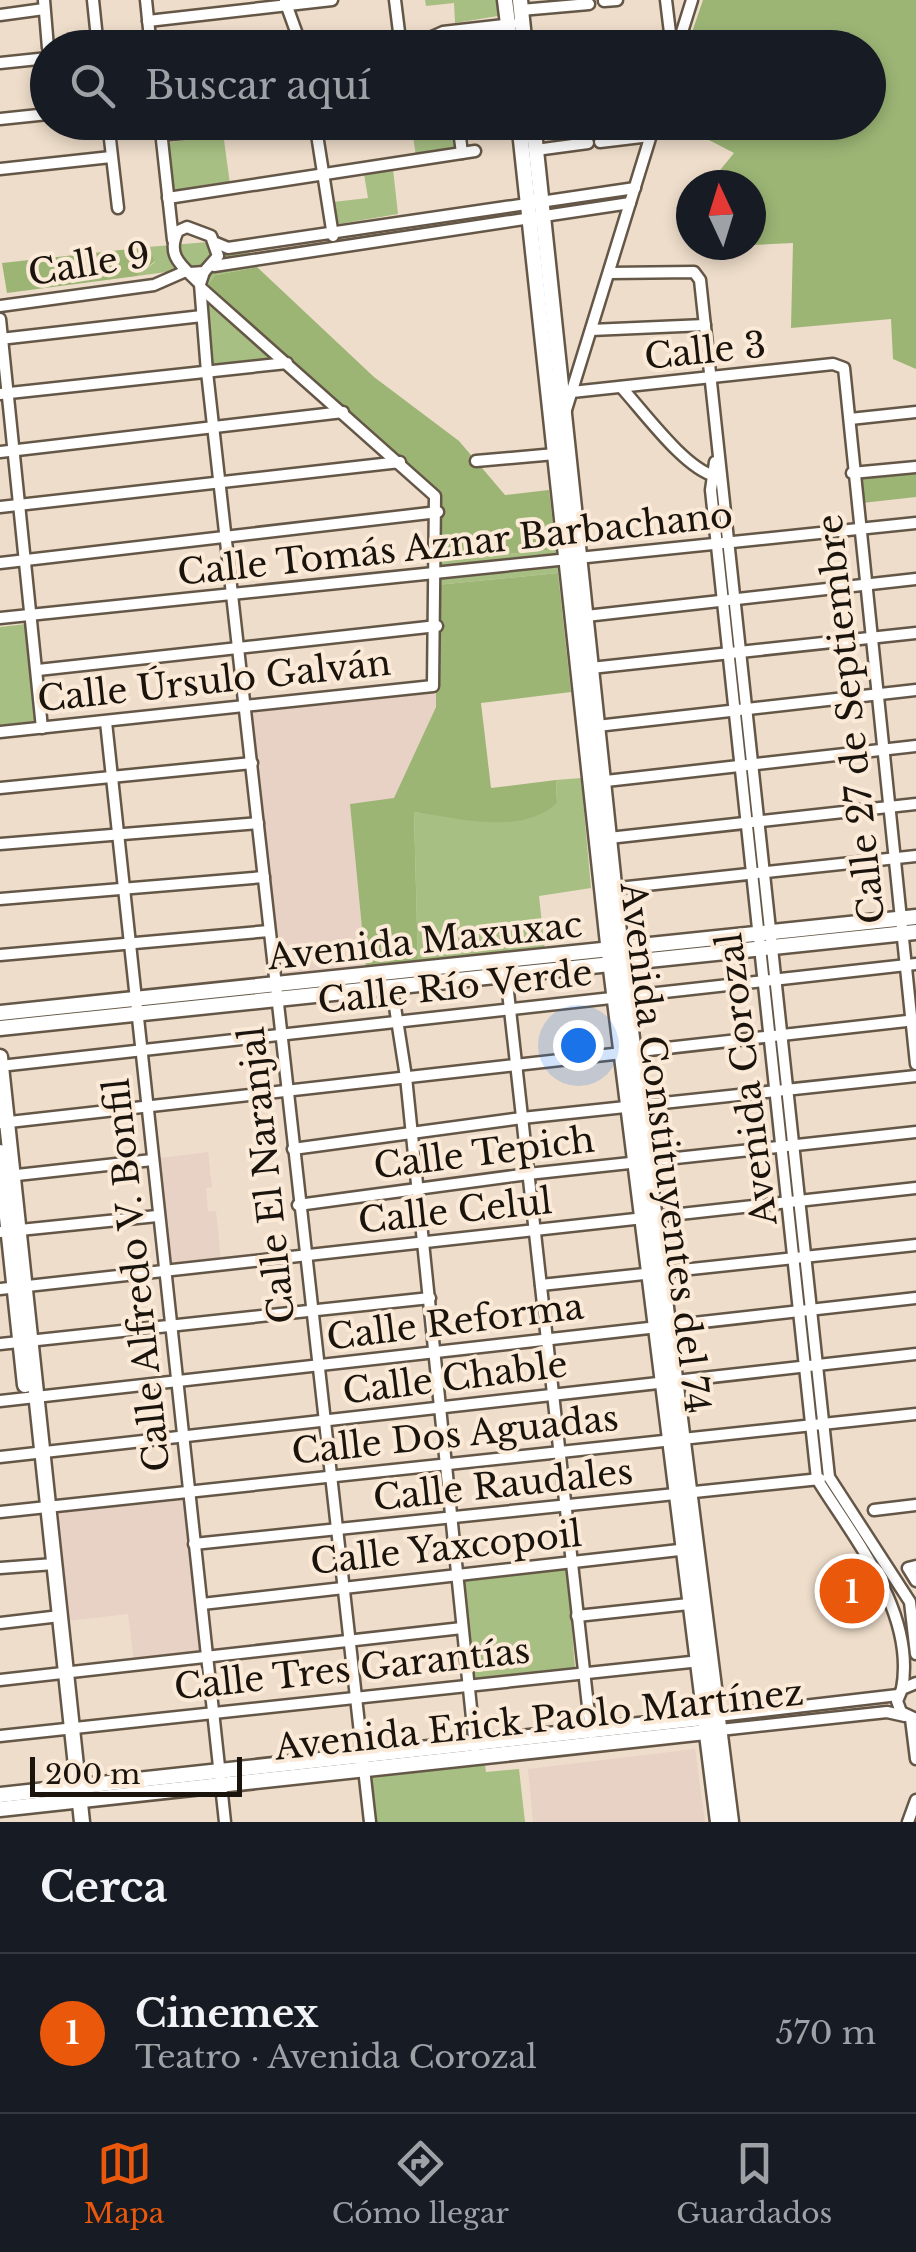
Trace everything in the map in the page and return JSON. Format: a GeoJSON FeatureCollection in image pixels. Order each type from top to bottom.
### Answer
{"type":"FeatureCollection","features":[{"type":"Feature","properties":{"kind":"main road"},"geometry":{"type":"LineString","coordinates":[[506,0],[518,14]]}},
{"type":"Feature","properties":{"kind":"main road","name":"Avenida Constituyentes del 74"},"geometry":{"type":"LineString","coordinates":[[522,140],[564,414],[573,560],[616,957],[712,1724],[718,1822]]}},
{"type":"Feature","properties":{"kind":"main road","name":"Avenida Constituyentes del 74"},"geometry":{"type":"LineString","coordinates":[[535,140],[535,210],[555,454],[586,616],[591,668],[588,698],[598,726],[597,782],[610,838],[609,889]]}},
{"type":"Feature","properties":{"kind":"main road","name":"Avenida Maxuxac"},"geometry":{"type":"LineString","coordinates":[[0,1028],[137,1008],[909,925]]}},
{"type":"Feature","properties":{"kind":"main road","name":"Avenida Maxuxac"},"geometry":{"type":"LineString","coordinates":[[276,994],[392,988],[616,957]]}},
{"type":"Feature","properties":{"kind":"main road","name":"Avenida Maxuxac"},"geometry":{"type":"LineString","coordinates":[[0,1013],[137,1008]]}},
{"type":"Feature","properties":{"kind":"main road"},"geometry":{"type":"LineString","coordinates":[[0,1057],[13,1288],[32,1397],[74,1794],[73,1822]]}},
{"type":"Feature","properties":{"kind":"main road"},"geometry":{"type":"LineString","coordinates":[[0,1152],[5,1176]]}},
{"type":"Feature","properties":{"kind":"main road","name":"Avenida Constituyentes del 74"},"geometry":{"type":"LineString","coordinates":[[712,1724],[731,1822]]}},
{"type":"Feature","properties":{"kind":"main road","name":"Avenida Erick Paolo Martínez"},"geometry":{"type":"LineString","coordinates":[[0,1809],[74,1794],[712,1724]]}},
{"type":"Feature","properties":{"kind":"main road"},"geometry":{"type":"LineString","coordinates":[[74,1794],[82,1822]]}},
{"type":"Feature","properties":{"kind":"main road","name":"Avenida Erick Paolo Martínez"},"geometry":{"type":"LineString","coordinates":[[0,1795],[74,1794]]}},
{"type":"Feature","properties":{"kind":"street"},"geometry":{"type":"LineString","coordinates":[[93,0],[96,30]]}},
{"type":"Feature","properties":{"kind":"street"},"geometry":{"type":"LineString","coordinates":[[146,0],[149,30]]}},
{"type":"Feature","properties":{"kind":"street"},"geometry":{"type":"LineString","coordinates":[[148,21],[332,0]]}},
{"type":"Feature","properties":{"kind":"street"},"geometry":{"type":"LineString","coordinates":[[396,0],[401,30]]}},
{"type":"Feature","properties":{"kind":"street"},"geometry":{"type":"LineString","coordinates":[[604,1],[617,0]]}},
{"type":"Feature","properties":{"kind":"street"},"geometry":{"type":"LineString","coordinates":[[666,0],[672,30]]}},
{"type":"Feature","properties":{"kind":"street"},"geometry":{"type":"LineString","coordinates":[[681,30],[692,0]]}},
{"type":"Feature","properties":{"kind":"street"},"geometry":{"type":"LineString","coordinates":[[286,3],[296,30]]}},
{"type":"Feature","properties":{"kind":"street"},"geometry":{"type":"LineString","coordinates":[[450,30],[518,14],[589,4]]}},
{"type":"Feature","properties":{"kind":"street"},"geometry":{"type":"LineString","coordinates":[[0,14],[44,5],[46,30]]}},
{"type":"Feature","properties":{"kind":"street"},"geometry":{"type":"LineString","coordinates":[[0,63],[30,60]]}},
{"type":"Feature","properties":{"kind":"street"},"geometry":{"type":"LineString","coordinates":[[0,119],[30,116]]}},
{"type":"Feature","properties":{"kind":"street"},"geometry":{"type":"LineString","coordinates":[[110,140],[118,208]]}},
{"type":"Feature","properties":{"kind":"street"},"geometry":{"type":"LineString","coordinates":[[38,670],[436,626],[435,496],[288,362],[205,277],[178,264],[161,140]]}},
{"type":"Feature","properties":{"kind":"street"},"geometry":{"type":"LineString","coordinates":[[319,140],[335,247]]}},
{"type":"Feature","properties":{"kind":"street"},"geometry":{"type":"LineString","coordinates":[[460,140],[462,153]]}},
{"type":"Feature","properties":{"kind":"street"},"geometry":{"type":"LineString","coordinates":[[536,150],[618,140]]}},
{"type":"Feature","properties":{"kind":"street"},"geometry":{"type":"LineString","coordinates":[[564,414],[649,140]]}},
{"type":"Feature","properties":{"kind":"street"},"geometry":{"type":"LineString","coordinates":[[168,198],[475,151]]}},
{"type":"Feature","properties":{"kind":"street"},"geometry":{"type":"LineString","coordinates":[[0,169],[111,157]]}},
{"type":"Feature","properties":{"kind":"street"},"geometry":{"type":"LineString","coordinates":[[205,277],[634,188]]}},
{"type":"Feature","properties":{"kind":"street"},"geometry":{"type":"LineString","coordinates":[[170,220],[200,228],[228,248],[332,232],[630,203]]}},
{"type":"Feature","properties":{"kind":"street"},"geometry":{"type":"LineString","coordinates":[[174,240],[186,227]]}},
{"type":"Feature","properties":{"kind":"street"},"geometry":{"type":"LineString","coordinates":[[205,277],[218,256],[216,243]]}},
{"type":"Feature","properties":{"kind":"street","name":"Calle 9"},"geometry":{"type":"LineString","coordinates":[[0,306],[154,285],[188,272]]}},
{"type":"Feature","properties":{"kind":"street","name":"Avenida Corozal"},"geometry":{"type":"LineString","coordinates":[[610,274],[694,272],[700,280],[717,441],[722,544],[823,1478],[898,1609],[906,1672],[898,1706],[911,1718],[916,1760]]}},
{"type":"Feature","properties":{"kind":"street","name":"Calle El Naranjal"},"geometry":{"type":"LineString","coordinates":[[205,277],[202,316],[334,1531],[370,1822]]}},
{"type":"Feature","properties":{"kind":"street"},"geometry":{"type":"LineString","coordinates":[[1,339],[202,316]]}},
{"type":"Feature","properties":{"kind":"street"},"geometry":{"type":"LineString","coordinates":[[0,319],[4,394],[14,450],[42,728]]}},
{"type":"Feature","properties":{"kind":"street"},"geometry":{"type":"LineString","coordinates":[[591,330],[705,324]]}},
{"type":"Feature","properties":{"kind":"street"},"geometry":{"type":"LineString","coordinates":[[4,394],[288,362]]}},
{"type":"Feature","properties":{"kind":"street","name":"Calle 3"},"geometry":{"type":"LineString","coordinates":[[572,392],[833,364],[844,368]]}},
{"type":"Feature","properties":{"kind":"street","name":"Calle 27 de Septiembre"},"geometry":{"type":"LineString","coordinates":[[844,368],[894,858],[909,925],[916,1064]]}},
{"type":"Feature","properties":{"kind":"street"},"geometry":{"type":"LineString","coordinates":[[621,388],[659,432],[676,443],[712,496]]}},
{"type":"Feature","properties":{"kind":"street"},"geometry":{"type":"LineString","coordinates":[[0,452],[343,412]]}},
{"type":"Feature","properties":{"kind":"street"},"geometry":{"type":"LineString","coordinates":[[850,419],[916,412]]}},
{"type":"Feature","properties":{"kind":"street"},"geometry":{"type":"LineString","coordinates":[[476,460],[555,454]]}},
{"type":"Feature","properties":{"kind":"street"},"geometry":{"type":"LineString","coordinates":[[0,507],[400,462]]}},
{"type":"Feature","properties":{"kind":"street"},"geometry":{"type":"LineString","coordinates":[[852,473],[916,468]]}},
{"type":"Feature","properties":{"kind":"street"},"geometry":{"type":"LineString","coordinates":[[694,470],[717,476]]}},
{"type":"Feature","properties":{"kind":"street","name":"Avenida Corozal"},"geometry":{"type":"LineString","coordinates":[[717,476],[712,496],[722,544]]}},
{"type":"Feature","properties":{"kind":"street"},"geometry":{"type":"LineString","coordinates":[[0,563],[438,512]]}},
{"type":"Feature","properties":{"kind":"street","name":"Calle Tomás Aznar Barbachano"},"geometry":{"type":"LineString","coordinates":[[0,618],[916,523]]}},
{"type":"Feature","properties":{"kind":"street"},"geometry":{"type":"LineString","coordinates":[[586,616],[916,579]]}},
{"type":"Feature","properties":{"kind":"street","name":"Calle Úrsulo Galván"},"geometry":{"type":"LineString","coordinates":[[0,732],[433,686],[436,626]]}},
{"type":"Feature","properties":{"kind":"street"},"geometry":{"type":"LineString","coordinates":[[591,668],[916,633]]}},
{"type":"Feature","properties":{"kind":"street"},"geometry":{"type":"LineString","coordinates":[[598,726],[916,690]]}},
{"type":"Feature","properties":{"kind":"street","name":"Calle Alfredo V. Bonfil"},"geometry":{"type":"LineString","coordinates":[[106,722],[225,1822]]}},
{"type":"Feature","properties":{"kind":"street"},"geometry":{"type":"LineString","coordinates":[[597,782],[916,746]]}},
{"type":"Feature","properties":{"kind":"street"},"geometry":{"type":"LineString","coordinates":[[0,788],[252,763]]}},
{"type":"Feature","properties":{"kind":"street"},"geometry":{"type":"LineString","coordinates":[[610,838],[916,804]]}},
{"type":"Feature","properties":{"kind":"street"},"geometry":{"type":"LineString","coordinates":[[0,844],[258,822]]}},
{"type":"Feature","properties":{"kind":"street"},"geometry":{"type":"LineString","coordinates":[[609,889],[916,856]]}},
{"type":"Feature","properties":{"kind":"street"},"geometry":{"type":"LineString","coordinates":[[0,899],[264,877]]}},
{"type":"Feature","properties":{"kind":"street"},"geometry":{"type":"LineString","coordinates":[[0,955],[269,931]]}},
{"type":"Feature","properties":{"kind":"street","name":"Calle Río Verde"},"geometry":{"type":"LineString","coordinates":[[0,1066],[911,965]]}},
{"type":"Feature","properties":{"kind":"street"},"geometry":{"type":"LineString","coordinates":[[506,974],[592,1737]]}},
{"type":"Feature","properties":{"kind":"street"},"geometry":{"type":"LineString","coordinates":[[392,988],[406,1077],[475,1750]]}},
{"type":"Feature","properties":{"kind":"street"},"geometry":{"type":"LineString","coordinates":[[4,1122],[914,1021]]}},
{"type":"Feature","properties":{"kind":"street"},"geometry":{"type":"LineString","coordinates":[[293,1150],[410,1131],[916,1076]]}},
{"type":"Feature","properties":{"kind":"street","name":"Calle Tepich"},"geometry":{"type":"LineString","coordinates":[[298,1205],[528,1174],[916,1132]]}},
{"type":"Feature","properties":{"kind":"street"},"geometry":{"type":"LineString","coordinates":[[5,1176],[152,1160]]}},
{"type":"Feature","properties":{"kind":"street","name":"Calle Celul"},"geometry":{"type":"LineString","coordinates":[[13,1288],[916,1188]]}},
{"type":"Feature","properties":{"kind":"street"},"geometry":{"type":"LineString","coordinates":[[9,1232],[157,1216]]}},
{"type":"Feature","properties":{"kind":"street"},"geometry":{"type":"LineString","coordinates":[[541,1284],[916,1244]]}},
{"type":"Feature","properties":{"kind":"street"},"geometry":{"type":"LineString","coordinates":[[0,1344],[430,1298]]}},
{"type":"Feature","properties":{"kind":"street","name":"Calle Reforma"},"geometry":{"type":"LineString","coordinates":[[0,1402],[916,1298]]}},
{"type":"Feature","properties":{"kind":"street","name":"Calle Chable"},"geometry":{"type":"LineString","coordinates":[[0,1457],[916,1354]]}},
{"type":"Feature","properties":{"kind":"street","name":"Calle Dos Aguadas"},"geometry":{"type":"LineString","coordinates":[[0,1512],[916,1414]]}},
{"type":"Feature","properties":{"kind":"street","name":"Avenida Corozal"},"geometry":{"type":"LineString","coordinates":[[823,1478],[910,1602],[916,1654]]}},
{"type":"Feature","properties":{"kind":"street","name":"Calle Raudales"},"geometry":{"type":"LineString","coordinates":[[194,1544],[823,1478]]}},
{"type":"Feature","properties":{"kind":"street"},"geometry":{"type":"LineString","coordinates":[[874,1510],[916,1505]]}},
{"type":"Feature","properties":{"kind":"street","name":"Calle Yaxcopoil"},"geometry":{"type":"LineString","coordinates":[[202,1604],[690,1548]]}},
{"type":"Feature","properties":{"kind":"street"},"geometry":{"type":"LineString","coordinates":[[0,1568],[49,1564]]}},
{"type":"Feature","properties":{"kind":"street"},"geometry":{"type":"LineString","coordinates":[[912,1567],[916,1581]]}},
{"type":"Feature","properties":{"kind":"street"},"geometry":{"type":"LineString","coordinates":[[577,1616],[697,1603]]}},
{"type":"Feature","properties":{"kind":"street"},"geometry":{"type":"LineString","coordinates":[[0,1623],[55,1617]]}},
{"type":"Feature","properties":{"kind":"street"},"geometry":{"type":"LineString","coordinates":[[0,1680],[462,1628]]}},
{"type":"Feature","properties":{"kind":"street","name":"Calle Tres Garantías"},"geometry":{"type":"LineString","coordinates":[[0,1736],[704,1660]]}},
{"type":"Feature","properties":{"kind":"street","name":"Avenida Erick Paolo Martínez"},"geometry":{"type":"LineString","coordinates":[[712,1724],[772,1710],[900,1692],[916,1683]]}},
{"type":"Feature","properties":{"kind":"street"},"geometry":{"type":"LineString","coordinates":[[839,1702],[840,1717]]}},
{"type":"Feature","properties":{"kind":"street"},"geometry":{"type":"LineString","coordinates":[[772,1710],[772,1724]]}},
{"type":"Feature","properties":{"kind":"street","name":"Avenida Erick Paolo Martínez"},"geometry":{"type":"LineString","coordinates":[[712,1724],[772,1724],[887,1712],[911,1718]]}},
{"type":"Feature","properties":{"kind":"street"},"geometry":{"type":"LineString","coordinates":[[908,1822],[916,1800]]}},
{"type":"Feature","properties":{"kind":"shaded area"},"geometry":{"type":"Polygon","coordinates":[[[436,689],[436,706],[394,799],[350,804],[366,970],[280,979],[251,710],[436,689]]]}},
{"type":"Feature","properties":{"kind":"shaded area"},"geometry":{"type":"Polygon","coordinates":[[[208,1152],[212,1187],[206,1188],[208,1211],[216,1211],[221,1262],[172,1267],[160,1158],[208,1152]]]}},
{"type":"Feature","properties":{"kind":"shaded area"},"geometry":{"type":"Polygon","coordinates":[[[184,1500],[203,1654],[134,1662],[128,1614],[67,1621],[56,1513],[184,1500]]]}},
{"type":"Feature","properties":{"kind":"shaded area"},"geometry":{"type":"Polygon","coordinates":[[[695,1749],[705,1822],[533,1822],[528,1769],[695,1749]]]}},
{"type":"Feature","properties":{"kind":"green space"},"geometry":{"type":"Polygon","coordinates":[[[425,0],[497,0],[498,16],[455,23],[454,3],[426,6],[425,0]]]}},
{"type":"Feature","properties":{"kind":"green space"},"geometry":{"type":"Polygon","coordinates":[[[703,0],[916,0],[916,369],[893,359],[891,319],[791,328],[793,243],[766,244],[766,170],[720,170],[734,153],[709,140],[886,140],[886,30],[693,30],[703,0]]]}},
{"type":"Feature","properties":{"kind":"green space"},"geometry":{"type":"Polygon","coordinates":[[[224,140],[230,184],[175,193],[167,143],[224,140]]]}},
{"type":"Feature","properties":{"kind":"green space"},"geometry":{"type":"Polygon","coordinates":[[[414,140],[454,140],[455,146],[416,156],[414,140]]]}},
{"type":"Feature","properties":{"kind":"green space"},"geometry":{"type":"Polygon","coordinates":[[[393,169],[398,214],[339,224],[335,220],[333,202],[368,198],[364,174],[393,169]]]}},
{"type":"Feature","properties":{"kind":"green space"},"geometry":{"type":"Polygon","coordinates":[[[244,239],[257,267],[216,275],[285,363],[213,365],[205,289],[174,271],[137,276],[155,262],[148,247],[244,239]]]}},
{"type":"Feature","properties":{"kind":"green space"},"geometry":{"type":"Polygon","coordinates":[[[148,247],[155,261],[137,276],[7,293],[2,263],[148,247]]]}},
{"type":"Feature","properties":{"kind":"green space"},"geometry":{"type":"Polygon","coordinates":[[[257,267],[374,377],[459,441],[505,495],[549,490],[556,549],[434,562],[429,493],[205,289],[216,275],[257,267]]]}},
{"type":"Feature","properties":{"kind":"green space"},"geometry":{"type":"Polygon","coordinates":[[[916,472],[916,497],[862,503],[863,478],[916,472]]]}},
{"type":"Feature","properties":{"kind":"green space"},"geometry":{"type":"Polygon","coordinates":[[[556,549],[558,573],[436,585],[434,562],[556,549]]]}},
{"type":"Feature","properties":{"kind":"green space"},"geometry":{"type":"Polygon","coordinates":[[[558,573],[571,692],[481,703],[491,788],[556,780],[557,803],[542,813],[508,822],[414,812],[418,965],[366,970],[350,804],[394,798],[436,707],[436,585],[558,573]]]}},
{"type":"Feature","properties":{"kind":"green space"},"geometry":{"type":"Polygon","coordinates":[[[26,624],[37,721],[0,725],[0,627],[26,624]]]}},
{"type":"Feature","properties":{"kind":"green space"},"geometry":{"type":"Polygon","coordinates":[[[581,778],[591,888],[539,896],[545,951],[418,965],[414,812],[500,822],[557,803],[556,780],[581,778]]]}},
{"type":"Feature","properties":{"kind":"green space"},"geometry":{"type":"Polygon","coordinates":[[[567,1569],[575,1668],[474,1679],[462,1634],[462,1580],[567,1569]]]}},
{"type":"Feature","properties":{"kind":"green space"},"geometry":{"type":"Polygon","coordinates":[[[485,1765],[486,1772],[519,1769],[525,1822],[371,1822],[366,1776],[485,1765]]]}},
{"type":"Feature","properties":{"kind":"place","name":"Cinemex"},"geometry":{"type":"Point","coordinates":[852,1591]}}]}
